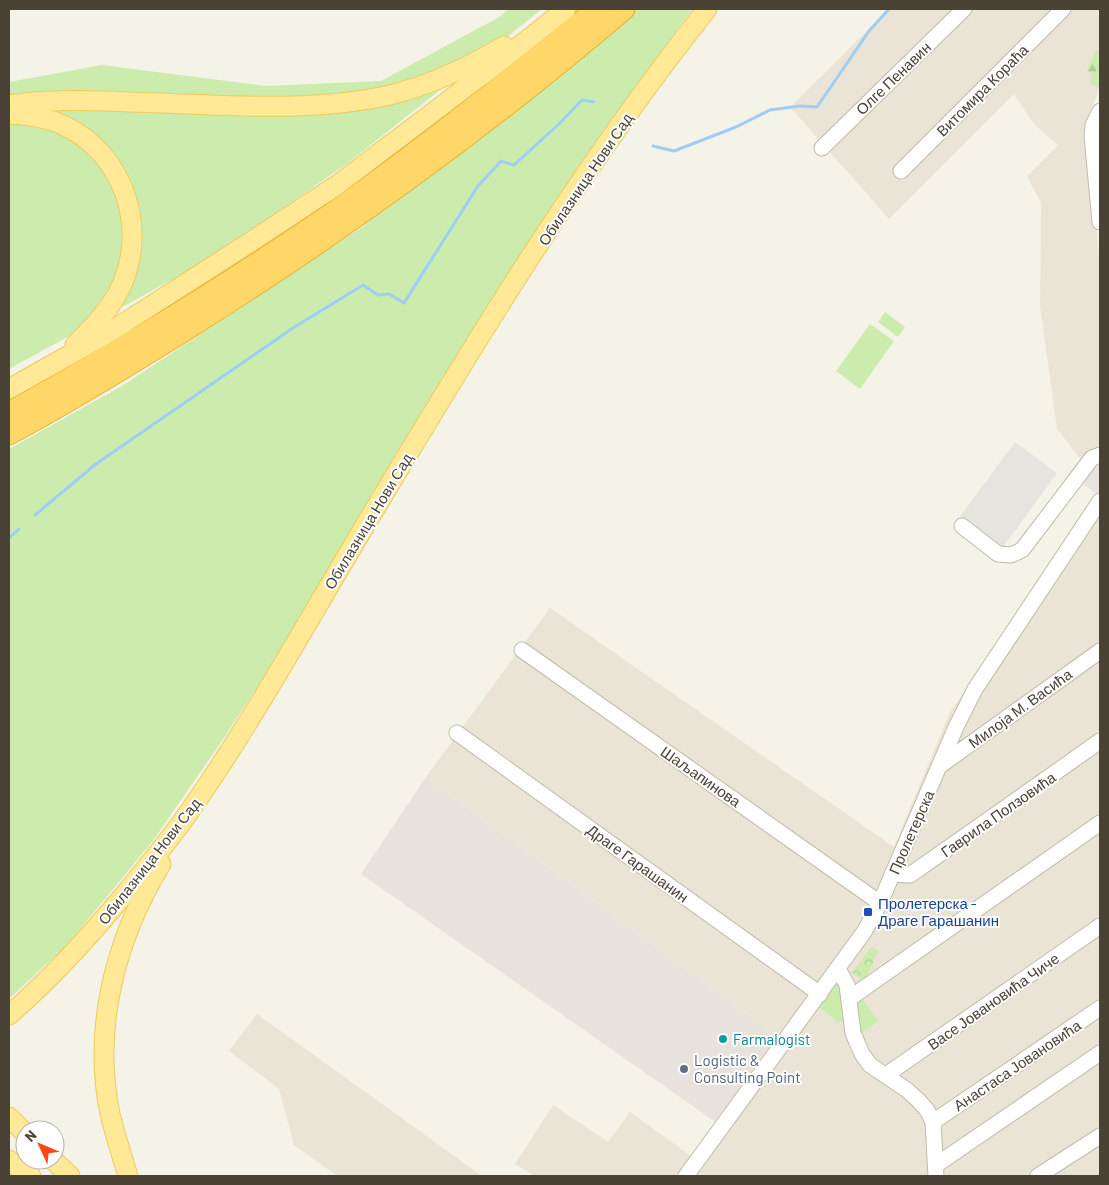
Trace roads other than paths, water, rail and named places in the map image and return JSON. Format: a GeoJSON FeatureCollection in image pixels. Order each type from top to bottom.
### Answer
{"type":"FeatureCollection","features":[{"type":"Feature","properties":{"kind":"highway"},"geometry":{"type":"LineString","coordinates":[[9,413],[90,368],[234,278],[318,222],[377,181],[513,78],[597,9]]}},
{"type":"Feature","properties":{"kind":"highway"},"geometry":{"type":"LineString","coordinates":[[9,434],[100,383],[244,293],[330,236],[523,92],[624,9]]}},
{"type":"Feature","properties":{"kind":"main road"},"geometry":{"type":"LineString","coordinates":[[9,105],[97,100],[249,106],[307,105],[372,98],[409,89],[458,71],[485,58],[565,9]]}},
{"type":"Feature","properties":{"kind":"main road"},"geometry":{"type":"LineString","coordinates":[[9,389],[135,316],[337,185],[498,63],[565,9]]}},
{"type":"Feature","properties":{"kind":"main road","name":"Обилазница Нови Сад"},"geometry":{"type":"LineString","coordinates":[[9,1015],[82,945],[187,815],[262,700],[496,310],[592,166],[706,9]]}},
{"type":"Feature","properties":{"kind":"main road"},"geometry":{"type":"LineString","coordinates":[[9,114],[25,115],[52,121],[64,126],[97,149],[115,171],[125,193],[131,216],[132,249],[118,292],[105,313],[55,364]]}},
{"type":"Feature","properties":{"kind":"main road"},"geometry":{"type":"LineString","coordinates":[[128,1176],[115,1134],[107,1095],[104,1062],[107,1011],[117,961],[131,919],[174,844],[187,815]]}},
{"type":"Feature","properties":{"kind":"main road"},"geometry":{"type":"LineString","coordinates":[[9,1160],[31,1176]]}},
{"type":"Feature","properties":{"kind":"street","name":"Олге Пенавин"},"geometry":{"type":"LineString","coordinates":[[822,148],[964,9]]}},
{"type":"Feature","properties":{"kind":"street","name":"Витомира Кораћа"},"geometry":{"type":"LineString","coordinates":[[901,170],[1063,9]]}},
{"type":"Feature","properties":{"kind":"street"},"geometry":{"type":"LineString","coordinates":[[1100,111],[1093,125],[1092,136],[1100,222]]}},
{"type":"Feature","properties":{"kind":"street"},"geometry":{"type":"LineString","coordinates":[[962,526],[998,554],[1011,556],[1022,550],[1092,458],[1100,455]]}},
{"type":"Feature","properties":{"kind":"street","name":"Пролетерска"},"geometry":{"type":"LineString","coordinates":[[686,1176],[864,932],[880,902],[960,718],[975,689],[1100,501]]}},
{"type":"Feature","properties":{"kind":"street","name":"Шаљапинова"},"geometry":{"type":"LineString","coordinates":[[522,650],[880,902]]}},
{"type":"Feature","properties":{"kind":"street","name":"Милоја М. Васића"},"geometry":{"type":"LineString","coordinates":[[940,767],[1100,650]]}},
{"type":"Feature","properties":{"kind":"street","name":"Драге Гарашанин"},"geometry":{"type":"LineString","coordinates":[[457,733],[820,994]]}},
{"type":"Feature","properties":{"kind":"street","name":"Гаврила Ползовића"},"geometry":{"type":"LineString","coordinates":[[892,874],[910,875],[1100,741]]}},
{"type":"Feature","properties":{"kind":"street"},"geometry":{"type":"LineString","coordinates":[[850,998],[1100,823]]}},
{"type":"Feature","properties":{"kind":"street","name":"Васе Јовановића Чиче"},"geometry":{"type":"LineString","coordinates":[[886,1075],[1100,926]]}},
{"type":"Feature","properties":{"kind":"street"},"geometry":{"type":"LineString","coordinates":[[838,969],[847,985],[853,1033],[862,1054],[870,1065],[918,1100],[927,1110],[933,1122],[936,1170]]}},
{"type":"Feature","properties":{"kind":"street","name":"Анастаса Јовановића"},"geometry":{"type":"LineString","coordinates":[[933,1122],[1100,1008]]}},
{"type":"Feature","properties":{"kind":"street"},"geometry":{"type":"LineString","coordinates":[[936,1170],[1100,1053]]}},
{"type":"Feature","properties":{"kind":"street"},"geometry":{"type":"LineString","coordinates":[[1038,1176],[1100,1136]]}},
{"type":"Feature","properties":{"kind":"waterway"},"geometry":{"type":"LineString","coordinates":[[653,146],[674,151],[736,127],[770,110],[800,106],[817,107],[869,31],[889,9]]}},
{"type":"Feature","properties":{"kind":"waterway"},"geometry":{"type":"LineString","coordinates":[[35,515],[96,464],[293,328],[363,285],[378,295],[389,294],[404,303],[478,186],[501,161],[514,165],[582,100],[594,102]]}},
{"type":"Feature","properties":{"kind":"waterway"},"geometry":{"type":"LineString","coordinates":[[9,538],[19,529]]}},
{"type":"Feature","properties":{"kind":"place","name":"Пролетерска - Драге Гарашанин"},"geometry":{"type":"Point","coordinates":[868,912]}},
{"type":"Feature","properties":{"kind":"place","name":"Farmalogist"},"geometry":{"type":"Point","coordinates":[723,1039]}},
{"type":"Feature","properties":{"kind":"place","name":"Logistic & Consulting Point"},"geometry":{"type":"Point","coordinates":[684,1069]}}]}
